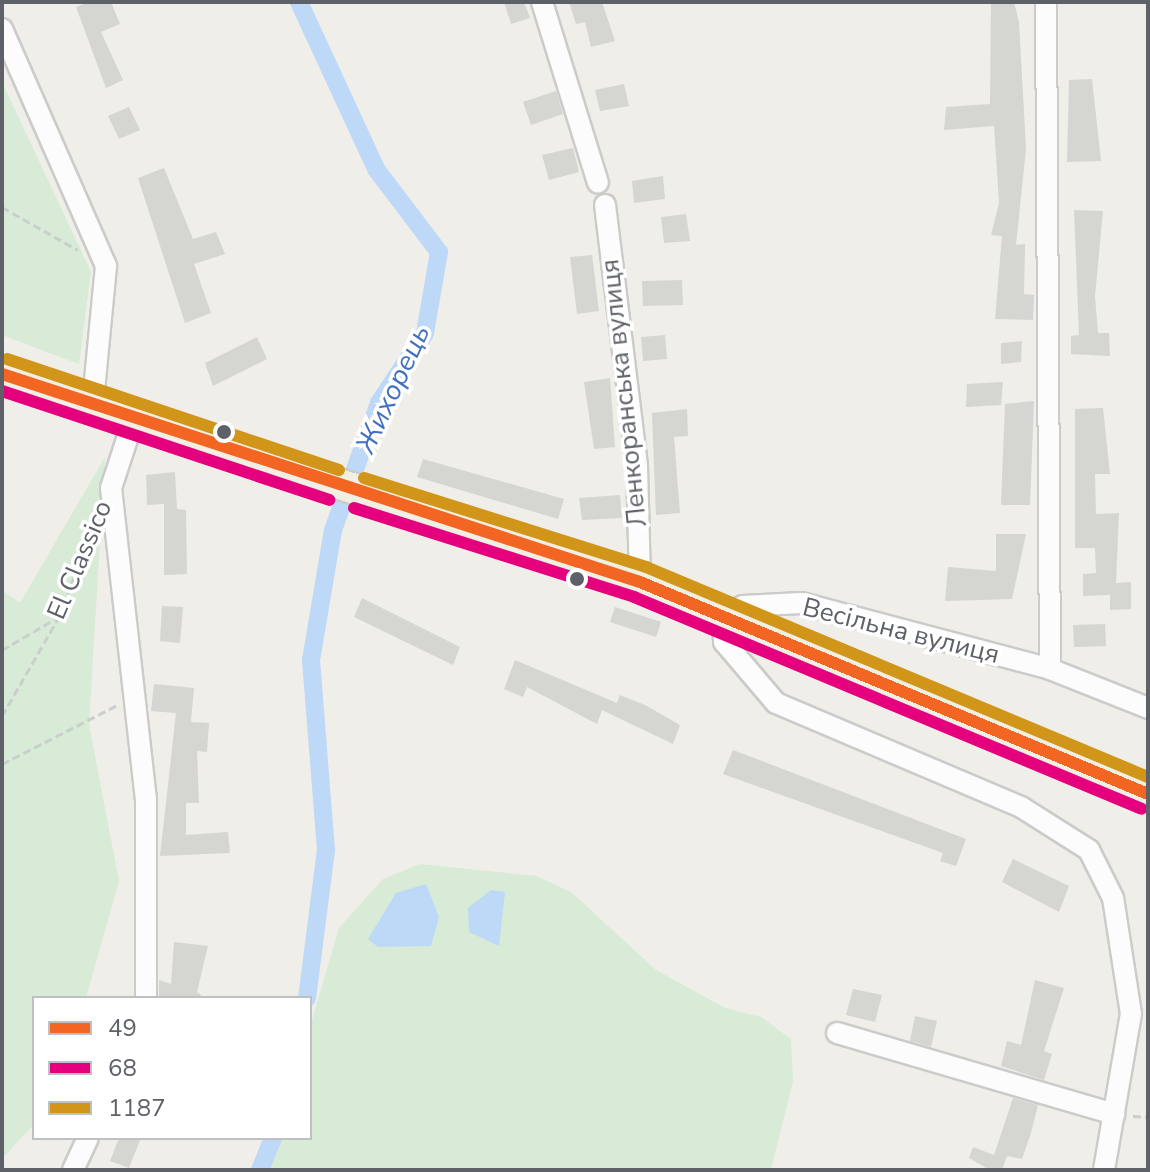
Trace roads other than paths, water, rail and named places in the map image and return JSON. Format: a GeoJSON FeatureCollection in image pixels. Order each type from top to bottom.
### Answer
{"type":"FeatureCollection","features":[{"type":"Feature","properties":{"kind":"highway"},"geometry":{"type":"LineString","coordinates":[[2,374],[640,582],[1148,794]]}},
{"type":"Feature","properties":{"kind":"street"},"geometry":{"type":"LineString","coordinates":[[542,2],[598,183]]}},
{"type":"Feature","properties":{"kind":"street"},"geometry":{"type":"LineString","coordinates":[[1046,2],[1050,669]]}},
{"type":"Feature","properties":{"kind":"street"},"geometry":{"type":"LineString","coordinates":[[2,29],[106,266],[93,402]]}},
{"type":"Feature","properties":{"kind":"street","name":"Ленкоранська вулиця"},"geometry":{"type":"LineString","coordinates":[[605,205],[637,466],[640,582]]}},
{"type":"Feature","properties":{"kind":"street"},"geometry":{"type":"LineString","coordinates":[[134,418],[111,488],[137,700],[150,915],[146,996]]}},
{"type":"Feature","properties":{"kind":"street","name":"Весільна вулиця"},"geometry":{"type":"LineString","coordinates":[[723,619],[743,606],[801,603],[1050,669],[1148,708]]}},
{"type":"Feature","properties":{"kind":"street"},"geometry":{"type":"LineString","coordinates":[[723,619],[724,642],[776,703],[1021,807],[1089,850],[1113,898],[1131,1014],[1104,1170]]}},
{"type":"Feature","properties":{"kind":"street"},"geometry":{"type":"LineString","coordinates":[[837,1033],[1114,1114]]}},
{"type":"Feature","properties":{"kind":"street"},"geometry":{"type":"LineString","coordinates":[[73,1170],[87,1140]]}},
{"type":"Feature","properties":{"kind":"water"},"geometry":{"type":"Polygon","coordinates":[[[426,884],[439,917],[431,946],[378,947],[368,939],[396,893],[426,884]]]}},
{"type":"Feature","properties":{"kind":"water"},"geometry":{"type":"Polygon","coordinates":[[[491,890],[505,892],[499,946],[469,932],[468,908],[491,890]]]}},
{"type":"Feature","properties":{"kind":"waterway","name":"Жихорець"},"geometry":{"type":"LineString","coordinates":[[299,2],[376,169],[439,252],[425,333],[379,403],[333,530],[311,660],[326,850],[307,996]]}},
{"type":"Feature","properties":{"kind":"waterway","name":"Жихорець"},"geometry":{"type":"LineString","coordinates":[[260,1170],[272,1140]]}}]}
